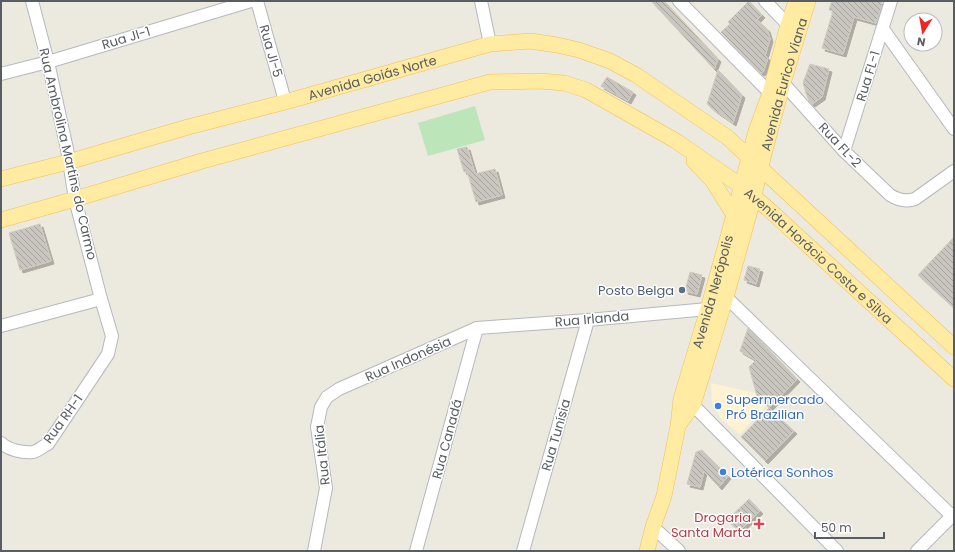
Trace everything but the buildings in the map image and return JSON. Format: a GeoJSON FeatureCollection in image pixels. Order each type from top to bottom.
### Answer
{"type":"FeatureCollection","features":[{"type":"Feature","properties":{"kind":"main road","name":"Avenida Eurico Viana"},"geometry":{"type":"LineString","coordinates":[[761,169],[783,83],[793,30],[796,1]]}},
{"type":"Feature","properties":{"kind":"main road","name":"Avenida Eurico Viana"},"geometry":{"type":"LineString","coordinates":[[749,158],[756,132],[793,30],[808,1]]}},
{"type":"Feature","properties":{"kind":"main road","name":"Avenida Goiás Norte"},"geometry":{"type":"LineString","coordinates":[[1,179],[68,162],[188,127],[285,102],[490,44],[530,41],[579,50],[610,61],[636,75],[727,137]]}},
{"type":"Feature","properties":{"kind":"main road"},"geometry":{"type":"LineString","coordinates":[[1,220],[202,161],[490,82],[540,81],[564,83],[586,90],[676,141],[712,180],[734,215]]}},
{"type":"Feature","properties":{"kind":"main road"},"geometry":{"type":"LineString","coordinates":[[727,137],[756,132]]}},
{"type":"Feature","properties":{"kind":"main road","name":"Avenida Horácio Costa e Silva"},"geometry":{"type":"LineString","coordinates":[[727,137],[954,347]]}},
{"type":"Feature","properties":{"kind":"main road","name":"Avenida Horácio Costa e Silva"},"geometry":{"type":"LineString","coordinates":[[676,141],[754,196],[954,379]]}},
{"type":"Feature","properties":{"kind":"main road"},"geometry":{"type":"LineString","coordinates":[[765,150],[780,185]]}},
{"type":"Feature","properties":{"kind":"main road","name":"Avenida Nerópolis"},"geometry":{"type":"LineString","coordinates":[[687,402],[708,309],[749,158]]}},
{"type":"Feature","properties":{"kind":"main road","name":"Avenida Nerópolis"},"geometry":{"type":"LineString","coordinates":[[645,550],[664,496],[678,426],[726,297],[761,169]]}},
{"type":"Feature","properties":{"kind":"street","name":"Rua Ambrolina Martins do Carmo"},"geometry":{"type":"LineString","coordinates":[[32,1],[48,62],[67,149],[75,199],[112,336],[108,354]]}},
{"type":"Feature","properties":{"kind":"street","name":"Rua JI-1"},"geometry":{"type":"LineString","coordinates":[[1,74],[48,62],[251,1]]}},
{"type":"Feature","properties":{"kind":"street","name":"Rua JI-5"},"geometry":{"type":"LineString","coordinates":[[257,1],[285,102]]}},
{"type":"Feature","properties":{"kind":"street"},"geometry":{"type":"LineString","coordinates":[[481,1],[490,44]]}},
{"type":"Feature","properties":{"kind":"street"},"geometry":{"type":"LineString","coordinates":[[679,1],[770,93]]}},
{"type":"Feature","properties":{"kind":"street"},"geometry":{"type":"LineString","coordinates":[[765,1],[793,30]]}},
{"type":"Feature","properties":{"kind":"street","name":"Rua FL-1"},"geometry":{"type":"LineString","coordinates":[[844,151],[891,1]]}},
{"type":"Feature","properties":{"kind":"street"},"geometry":{"type":"LineString","coordinates":[[883,29],[954,129]]}},
{"type":"Feature","properties":{"kind":"street","name":"Rua FL-2"},"geometry":{"type":"LineString","coordinates":[[783,83],[844,151],[896,199],[909,201],[915,199],[954,171]]}},
{"type":"Feature","properties":{"kind":"street"},"geometry":{"type":"LineString","coordinates":[[726,297],[953,515],[917,551]]}},
{"type":"Feature","properties":{"kind":"street"},"geometry":{"type":"LineString","coordinates":[[1,326],[101,299]]}},
{"type":"Feature","properties":{"kind":"street","name":"Rua Irlanda"},"geometry":{"type":"LineString","coordinates":[[477,328],[708,309]]}},
{"type":"Feature","properties":{"kind":"street","name":"Rua Tunísia"},"geometry":{"type":"LineString","coordinates":[[524,551],[588,320]]}},
{"type":"Feature","properties":{"kind":"street","name":"Rua Indonésia"},"geometry":{"type":"LineString","coordinates":[[339,389],[477,328]]}},
{"type":"Feature","properties":{"kind":"street","name":"Rua Canadá"},"geometry":{"type":"LineString","coordinates":[[416,551],[477,328]]}},
{"type":"Feature","properties":{"kind":"street","name":"Rua RH-1"},"geometry":{"type":"LineString","coordinates":[[1,443],[4,446],[18,451],[34,452],[48,444],[108,354]]}},
{"type":"Feature","properties":{"kind":"street","name":"Rua Itália"},"geometry":{"type":"LineString","coordinates":[[314,551],[326,488],[317,427],[321,407],[327,397],[339,389]]}},
{"type":"Feature","properties":{"kind":"street"},"geometry":{"type":"LineString","coordinates":[[687,402],[837,551]]}},
{"type":"Feature","properties":{"kind":"street"},"geometry":{"type":"LineString","coordinates":[[653,527],[679,551]]}},
{"type":"Feature","properties":{"kind":"shaded area"},"geometry":{"type":"Polygon","coordinates":[[[711,383],[755,393],[767,405],[740,434],[721,419],[712,403],[711,383]]]}},
{"type":"Feature","properties":{"kind":"green space"},"geometry":{"type":"Polygon","coordinates":[[[475,106],[485,140],[428,156],[418,123],[475,106]]]}},
{"type":"Feature","properties":{"kind":"place","name":"Posto Belga"},"geometry":{"type":"Point","coordinates":[682,290]}},
{"type":"Feature","properties":{"kind":"place","name":"Supermercado Pró Brazilian"},"geometry":{"type":"Point","coordinates":[718,406]}},
{"type":"Feature","properties":{"kind":"place","name":"Lotérica Sonhos"},"geometry":{"type":"Point","coordinates":[723,472]}},
{"type":"Feature","properties":{"kind":"place","name":"Drogaria Santa Marta"},"geometry":{"type":"Point","coordinates":[759,524]}}]}
